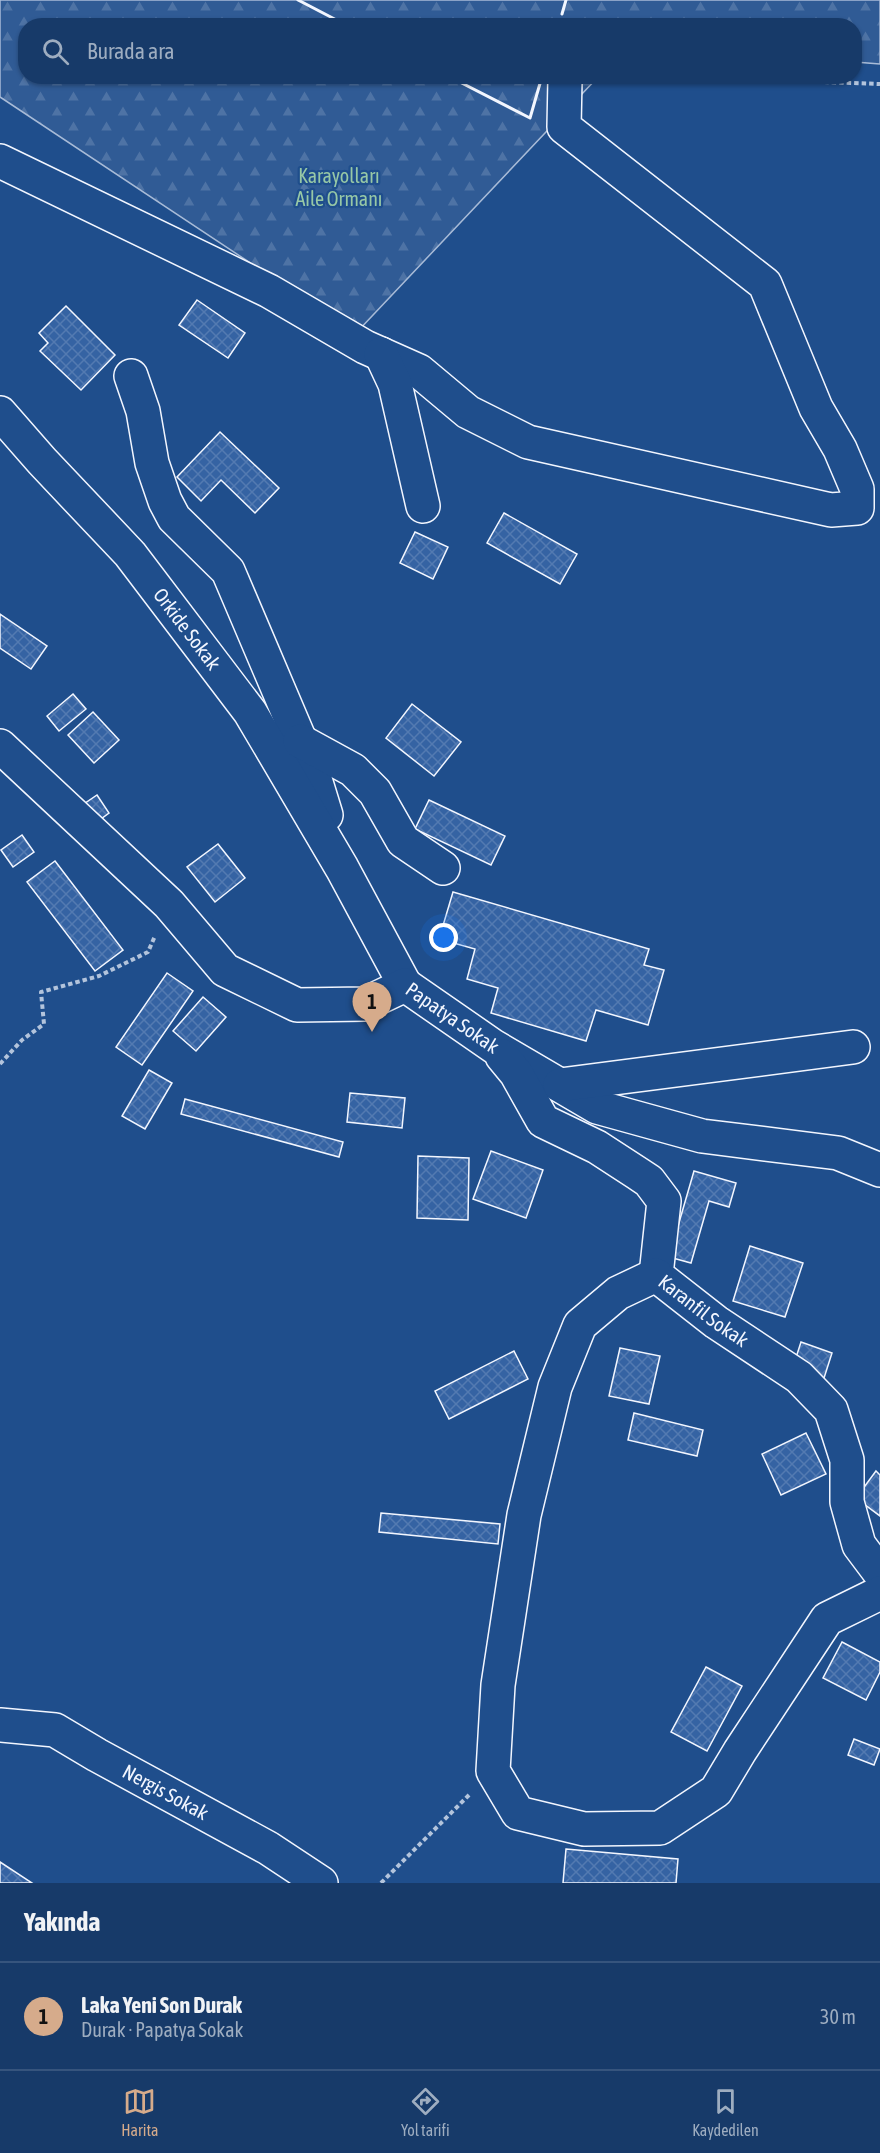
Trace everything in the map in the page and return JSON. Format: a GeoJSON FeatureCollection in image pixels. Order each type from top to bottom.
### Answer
{"type":"FeatureCollection","features":[{"type":"Feature","properties":{"kind":"street"},"geometry":{"type":"LineString","coordinates":[[0,161],[269,291],[365,347],[419,371],[468,412],[528,442],[831,510],[857,508],[857,489],[840,449],[816,408],[765,284],[564,127],[565,84]]}},
{"type":"Feature","properties":{"kind":"street"},"geometry":{"type":"LineString","coordinates":[[381,354],[395,384],[423,506]]}},
{"type":"Feature","properties":{"kind":"street","name":"Orkide Sokak"},"geometry":{"type":"LineString","coordinates":[[131,376],[143,411],[152,463],[165,501],[174,518],[228,571],[311,766],[342,868]]}},
{"type":"Feature","properties":{"kind":"street","name":"Orkide Sokak"},"geometry":{"type":"LineString","coordinates":[[0,413],[130,554],[250,712],[342,868],[405,985]]}},
{"type":"Feature","properties":{"kind":"street"},"geometry":{"type":"LineString","coordinates":[[300,741],[353,770],[375,792],[403,841],[443,868]]}},
{"type":"Feature","properties":{"kind":"street","name":"Papatya Sokak"},"geometry":{"type":"LineString","coordinates":[[0,746],[169,904],[225,970],[297,1005],[365,1004],[405,985],[493,1046],[597,1107],[702,1136],[838,1153],[880,1170]]}},
{"type":"Feature","properties":{"kind":"street","name":"Karanfil Sokak"},"geometry":{"type":"LineString","coordinates":[[493,1046],[516,1073],[543,1121],[597,1147],[637,1173],[649,1181],[664,1201],[656,1275],[716,1322],[799,1377],[831,1410],[847,1460],[847,1502],[859,1545],[880,1573]]}},
{"type":"Feature","properties":{"kind":"street"},"geometry":{"type":"LineString","coordinates":[[560,1084],[853,1047]]}},
{"type":"Feature","properties":{"kind":"street"},"geometry":{"type":"LineString","coordinates":[[656,1275],[618,1293],[580,1324],[555,1387],[524,1515],[498,1685],[493,1771],[518,1813],[584,1829],[660,1828],[716,1791],[827,1619],[880,1593]]}},
{"type":"Feature","properties":{"kind":"street","name":"Nergis Sokak"},"geometry":{"type":"LineString","coordinates":[[0,1725],[55,1730],[268,1848],[321,1883]]}},
{"type":"Feature","properties":{"kind":"path"},"geometry":{"type":"LineString","coordinates":[[862,83],[880,84]]}},
{"type":"Feature","properties":{"kind":"path"},"geometry":{"type":"LineString","coordinates":[[0,1064],[22,1040],[44,1024],[41,992],[99,976],[148,952],[169,904]]}},
{"type":"Feature","properties":{"kind":"path"},"geometry":{"type":"LineString","coordinates":[[381,1883],[493,1771]]}},
{"type":"Feature","properties":{"kind":"green space","name":"Karayolları Aile Ormanı"},"geometry":{"type":"Polygon","coordinates":[[[0,0],[880,0],[880,64],[862,63],[862,18],[18,18],[18,84],[591,84],[356,333],[0,97],[0,0]]]}},
{"type":"Feature","properties":{"kind":"building"},"geometry":{"type":"Polygon","coordinates":[[[197,300],[245,333],[228,358],[179,325],[197,300]]]}},
{"type":"Feature","properties":{"kind":"building"},"geometry":{"type":"Polygon","coordinates":[[[66,306],[115,355],[81,390],[40,351],[48,343],[39,333],[66,306]]]}},
{"type":"Feature","properties":{"kind":"building"},"geometry":{"type":"Polygon","coordinates":[[[220,432],[279,488],[255,513],[221,480],[201,501],[177,477],[220,432]]]}},
{"type":"Feature","properties":{"kind":"building"},"geometry":{"type":"Polygon","coordinates":[[[504,513],[577,554],[560,584],[487,543],[504,513]]]}},
{"type":"Feature","properties":{"kind":"building"},"geometry":{"type":"Polygon","coordinates":[[[415,532],[448,547],[433,579],[400,563],[415,532]]]}},
{"type":"Feature","properties":{"kind":"building"},"geometry":{"type":"Polygon","coordinates":[[[0,614],[47,646],[31,669],[0,648],[0,614]]]}},
{"type":"Feature","properties":{"kind":"building"},"geometry":{"type":"Polygon","coordinates":[[[73,694],[86,709],[59,731],[47,716],[73,694]]]}},
{"type":"Feature","properties":{"kind":"building"},"geometry":{"type":"Polygon","coordinates":[[[412,704],[461,742],[434,776],[386,738],[412,704]]]}},
{"type":"Feature","properties":{"kind":"building"},"geometry":{"type":"Polygon","coordinates":[[[93,712],[119,740],[94,763],[68,735],[93,712]]]}},
{"type":"Feature","properties":{"kind":"building"},"geometry":{"type":"Polygon","coordinates":[[[97,795],[109,813],[94,824],[81,806],[97,795]]]}},
{"type":"Feature","properties":{"kind":"building"},"geometry":{"type":"Polygon","coordinates":[[[429,800],[505,836],[491,865],[415,829],[429,800]]]}},
{"type":"Feature","properties":{"kind":"building"},"geometry":{"type":"Polygon","coordinates":[[[22,835],[34,852],[13,867],[1,850],[22,835]]]}},
{"type":"Feature","properties":{"kind":"building"},"geometry":{"type":"Polygon","coordinates":[[[218,844],[245,878],[215,902],[187,867],[218,844]]]}},
{"type":"Feature","properties":{"kind":"building"},"geometry":{"type":"Polygon","coordinates":[[[55,861],[123,950],[95,971],[27,882],[55,861]]]}},
{"type":"Feature","properties":{"kind":"building"},"geometry":{"type":"Polygon","coordinates":[[[453,892],[649,949],[644,965],[664,970],[648,1025],[596,1010],[586,1041],[491,1013],[498,988],[467,979],[475,949],[439,939],[453,892]]]}},
{"type":"Feature","properties":{"kind":"building"},"geometry":{"type":"Polygon","coordinates":[[[167,973],[193,991],[142,1065],[116,1047],[167,973]]]}},
{"type":"Feature","properties":{"kind":"building"},"geometry":{"type":"Polygon","coordinates":[[[203,997],[226,1017],[196,1051],[173,1031],[203,997]]]}},
{"type":"Feature","properties":{"kind":"building"},"geometry":{"type":"Polygon","coordinates":[[[149,1070],[172,1083],[145,1129],[122,1116],[149,1070]]]}},
{"type":"Feature","properties":{"kind":"building"},"geometry":{"type":"Polygon","coordinates":[[[350,1093],[405,1098],[402,1128],[347,1122],[350,1093]]]}},
{"type":"Feature","properties":{"kind":"building"},"geometry":{"type":"Polygon","coordinates":[[[185,1099],[343,1142],[339,1157],[181,1114],[185,1099]]]}},
{"type":"Feature","properties":{"kind":"building"},"geometry":{"type":"Polygon","coordinates":[[[491,1151],[543,1170],[526,1218],[473,1199],[491,1151]]]}},
{"type":"Feature","properties":{"kind":"building"},"geometry":{"type":"Polygon","coordinates":[[[418,1156],[469,1158],[468,1220],[417,1218],[418,1156]]]}},
{"type":"Feature","properties":{"kind":"building"},"geometry":{"type":"Polygon","coordinates":[[[694,1171],[736,1183],[729,1207],[709,1201],[691,1263],[669,1257],[694,1171]]]}},
{"type":"Feature","properties":{"kind":"building"},"geometry":{"type":"Polygon","coordinates":[[[750,1246],[803,1263],[785,1317],[733,1301],[750,1246]]]}},
{"type":"Feature","properties":{"kind":"building"},"geometry":{"type":"Polygon","coordinates":[[[801,1342],[832,1353],[824,1378],[793,1367],[801,1342]]]}},
{"type":"Feature","properties":{"kind":"building"},"geometry":{"type":"Polygon","coordinates":[[[620,1348],[660,1356],[649,1404],[609,1396],[620,1348]]]}},
{"type":"Feature","properties":{"kind":"building"},"geometry":{"type":"Polygon","coordinates":[[[514,1351],[528,1379],[449,1419],[435,1391],[514,1351]]]}},
{"type":"Feature","properties":{"kind":"building"},"geometry":{"type":"Polygon","coordinates":[[[634,1413],[703,1430],[697,1456],[628,1440],[634,1413]]]}},
{"type":"Feature","properties":{"kind":"building"},"geometry":{"type":"Polygon","coordinates":[[[806,1433],[826,1474],[781,1495],[762,1454],[806,1433]]]}},
{"type":"Feature","properties":{"kind":"building"},"geometry":{"type":"Polygon","coordinates":[[[876,1471],[880,1475],[880,1516],[856,1498],[876,1471]]]}},
{"type":"Feature","properties":{"kind":"building"},"geometry":{"type":"Polygon","coordinates":[[[381,1513],[500,1524],[498,1544],[379,1532],[381,1513]]]}},
{"type":"Feature","properties":{"kind":"building"},"geometry":{"type":"Polygon","coordinates":[[[842,1642],[880,1662],[880,1672],[866,1700],[823,1678],[842,1642]]]}},
{"type":"Feature","properties":{"kind":"building"},"geometry":{"type":"Polygon","coordinates":[[[706,1667],[742,1686],[707,1751],[671,1732],[706,1667]]]}},
{"type":"Feature","properties":{"kind":"building"},"geometry":{"type":"Polygon","coordinates":[[[854,1739],[880,1749],[874,1765],[848,1755],[854,1739]]]}},
{"type":"Feature","properties":{"kind":"building"},"geometry":{"type":"Polygon","coordinates":[[[566,1849],[678,1859],[676,1883],[563,1883],[566,1849]]]}},
{"type":"Feature","properties":{"kind":"building"},"geometry":{"type":"Polygon","coordinates":[[[0,1862],[32,1883],[0,1883],[0,1862]]]}},
{"type":"Feature","properties":{"kind":"wall"},"geometry":{"type":"LineString","coordinates":[[298,0],[333,18]]}},
{"type":"Feature","properties":{"kind":"wall"},"geometry":{"type":"LineString","coordinates":[[562,14],[566,0]]}},
{"type":"Feature","properties":{"kind":"wall"},"geometry":{"type":"LineString","coordinates":[[464,84],[530,118],[540,84]]}},
{"type":"Feature","properties":{"kind":"place","name":"Laka Yeni Son Durak"},"geometry":{"type":"Point","coordinates":[372,1032]}}]}
